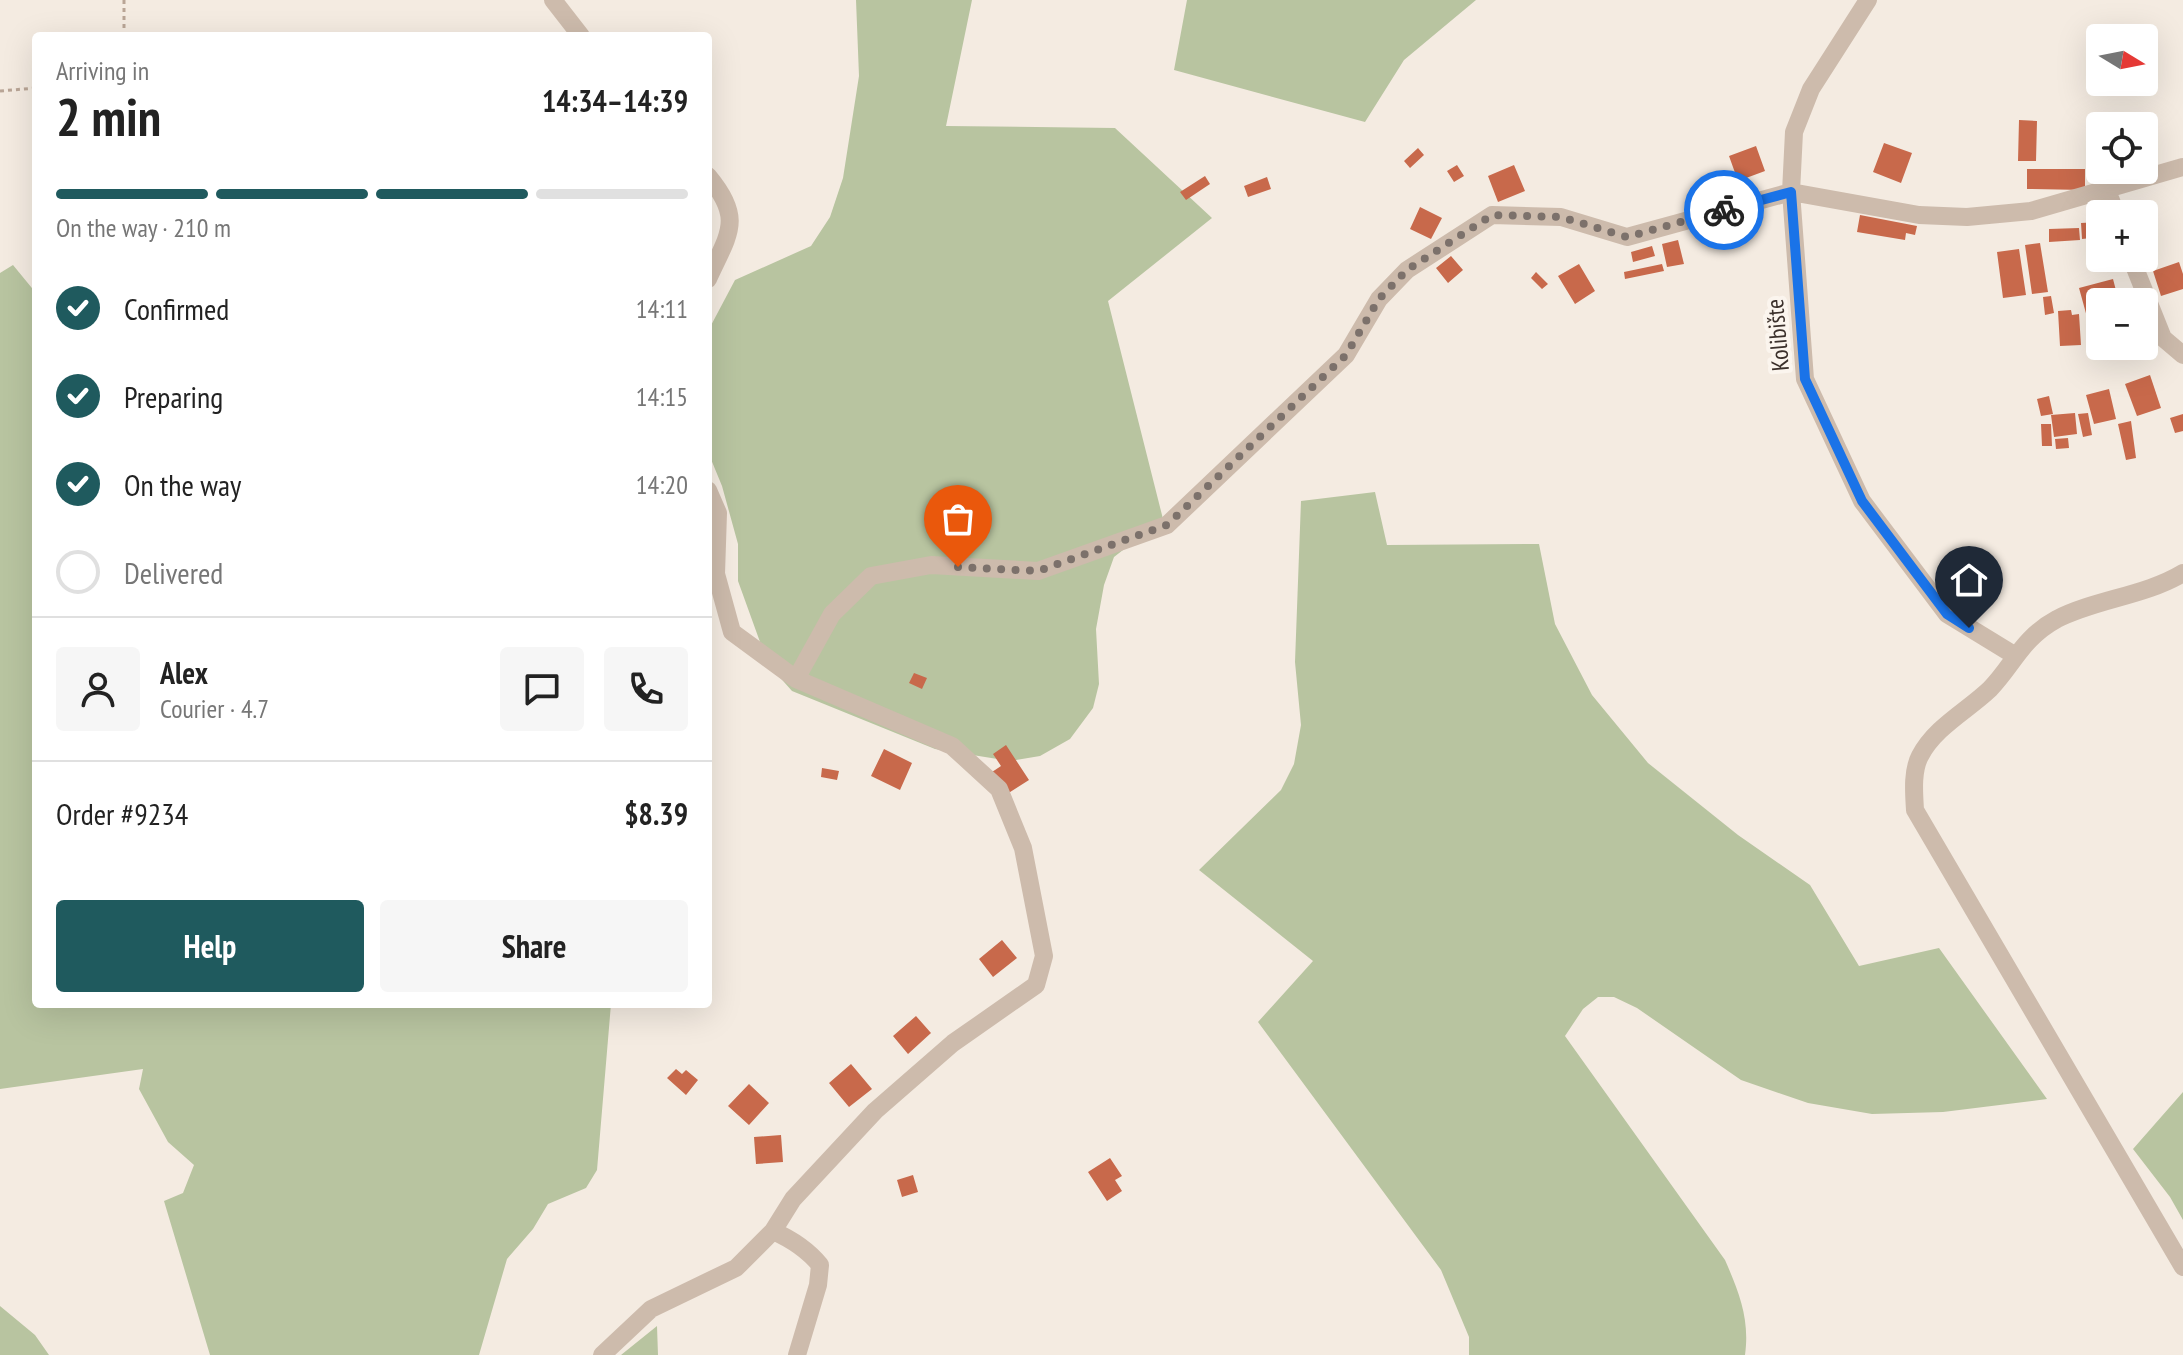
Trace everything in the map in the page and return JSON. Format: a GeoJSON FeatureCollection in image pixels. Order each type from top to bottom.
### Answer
{"type":"FeatureCollection","features":[{"type":"Feature","properties":{"kind":"street"},"geometry":{"type":"LineString","coordinates":[[553,0],[578,32]]}},
{"type":"Feature","properties":{"kind":"street","name":"Kolibište"},"geometry":{"type":"LineString","coordinates":[[1868,0],[1811,89],[1794,132],[1791,192],[1805,379],[1862,501],[1947,614],[2014,655]]}},
{"type":"Feature","properties":{"kind":"street"},"geometry":{"type":"LineString","coordinates":[[796,679],[832,614],[871,576],[931,565],[1038,571],[1167,525],[1346,355],[1379,299],[1407,270],[1492,215],[1561,217],[1627,237],[1791,192],[1919,215],[1967,217],[2031,211],[2183,167]]}},
{"type":"Feature","properties":{"kind":"street"},"geometry":{"type":"LineString","coordinates":[[712,181],[726,199],[731,228],[712,270]]}},
{"type":"Feature","properties":{"kind":"street"},"geometry":{"type":"LineString","coordinates":[[2107,190],[2111,200]]}},
{"type":"Feature","properties":{"kind":"street"},"geometry":{"type":"LineString","coordinates":[[2137,272],[2163,338],[2183,355]]}},
{"type":"Feature","properties":{"kind":"street"},"geometry":{"type":"LineString","coordinates":[[602,1355],[651,1309],[736,1268],[773,1231],[793,1199],[875,1111],[953,1043],[1036,985],[1044,956],[1023,848],[999,789],[952,746],[796,679],[732,632],[716,574],[718,513],[712,499]]}},
{"type":"Feature","properties":{"kind":"street"},"geometry":{"type":"LineString","coordinates":[[2183,573],[2058,619],[2036,633],[2014,655],[1991,687],[1930,740],[1918,759],[1913,790],[1915,810],[2183,1267]]}},
{"type":"Feature","properties":{"kind":"street"},"geometry":{"type":"LineString","coordinates":[[773,1231],[789,1238],[820,1265],[818,1285],[797,1355]]}},
{"type":"Feature","properties":{"kind":"path"},"geometry":{"type":"LineString","coordinates":[[124,0],[124,32]]}},
{"type":"Feature","properties":{"kind":"path"},"geometry":{"type":"LineString","coordinates":[[0,91],[32,88]]}},
{"type":"Feature","properties":{"kind":"green space"},"geometry":{"type":"Polygon","coordinates":[[[856,0],[972,0],[946,126],[1115,128],[1212,218],[1108,301],[1163,519],[1114,557],[1104,585],[1096,629],[1099,684],[1093,708],[1070,739],[1040,756],[1010,761],[935,749],[792,691],[768,664],[738,581],[738,544],[712,462],[712,323],[735,280],[811,246],[830,217],[843,178],[859,76],[856,0]]]}},
{"type":"Feature","properties":{"kind":"green space"},"geometry":{"type":"Polygon","coordinates":[[[1187,0],[1476,0],[1404,60],[1365,122],[1174,70],[1187,0]]]}},
{"type":"Feature","properties":{"kind":"green space"},"geometry":{"type":"Polygon","coordinates":[[[13,265],[32,288],[32,1008],[611,1008],[597,1170],[586,1188],[548,1204],[533,1229],[507,1259],[479,1355],[210,1355],[164,1201],[183,1193],[194,1165],[168,1142],[139,1089],[143,1069],[0,1089],[0,273],[13,265]]]}},
{"type":"Feature","properties":{"kind":"green space"},"geometry":{"type":"Polygon","coordinates":[[[1375,492],[1387,545],[1539,544],[1555,624],[1592,695],[1648,763],[1738,835],[1810,885],[1859,966],[1939,948],[2047,1099],[1943,1112],[1872,1114],[1808,1103],[1741,1080],[1637,1008],[1614,997],[1598,997],[1583,1009],[1565,1036],[1725,1260],[1745,1318],[1745,1355],[1469,1355],[1469,1337],[1441,1270],[1258,1022],[1313,961],[1199,870],[1281,790],[1294,764],[1301,725],[1295,662],[1301,501],[1375,492]]]}},
{"type":"Feature","properties":{"kind":"green space"},"geometry":{"type":"Polygon","coordinates":[[[2183,1092],[2183,1220],[2170,1197],[2133,1149],[2183,1092]]]}},
{"type":"Feature","properties":{"kind":"green space"},"geometry":{"type":"Polygon","coordinates":[[[0,1306],[35,1335],[49,1355],[0,1355],[0,1306]]]}},
{"type":"Feature","properties":{"kind":"green space"},"geometry":{"type":"Polygon","coordinates":[[[657,1326],[658,1355],[621,1355],[657,1326]]]}},
{"type":"Feature","properties":{"kind":"building"},"geometry":{"type":"Polygon","coordinates":[[[2019,120],[2037,121],[2036,161],[2018,161],[2019,120]]]}},
{"type":"Feature","properties":{"kind":"building"},"geometry":{"type":"Polygon","coordinates":[[[1884,143],[1912,153],[1901,183],[1873,172],[1884,143]]]}},
{"type":"Feature","properties":{"kind":"building"},"geometry":{"type":"Polygon","coordinates":[[[1756,146],[1765,171],[1738,181],[1729,156],[1756,146]]]}},
{"type":"Feature","properties":{"kind":"building"},"geometry":{"type":"Polygon","coordinates":[[[1418,148],[1424,155],[1410,168],[1404,161],[1418,148]]]}},
{"type":"Feature","properties":{"kind":"building"},"geometry":{"type":"Polygon","coordinates":[[[1457,165],[1464,176],[1454,182],[1447,171],[1457,165]]]}},
{"type":"Feature","properties":{"kind":"building"},"geometry":{"type":"Polygon","coordinates":[[[1514,165],[1525,191],[1498,202],[1488,176],[1514,165]]]}},
{"type":"Feature","properties":{"kind":"building"},"geometry":{"type":"Polygon","coordinates":[[[2027,169],[2085,169],[2085,190],[2027,189],[2027,169]]]}},
{"type":"Feature","properties":{"kind":"building"},"geometry":{"type":"Polygon","coordinates":[[[1205,176],[1210,184],[1186,200],[1180,192],[1205,176]]]}},
{"type":"Feature","properties":{"kind":"building"},"geometry":{"type":"Polygon","coordinates":[[[1267,177],[1271,189],[1248,197],[1244,186],[1267,177]]]}},
{"type":"Feature","properties":{"kind":"building"},"geometry":{"type":"Polygon","coordinates":[[[1420,207],[1442,218],[1431,239],[1410,229],[1420,207]]]}},
{"type":"Feature","properties":{"kind":"building"},"geometry":{"type":"Polygon","coordinates":[[[1860,215],[1917,226],[1915,235],[1906,233],[1905,240],[1857,232],[1860,215]]]}},
{"type":"Feature","properties":{"kind":"building"},"geometry":{"type":"Polygon","coordinates":[[[2081,223],[2086,223],[2086,239],[2082,239],[2081,223]]]}},
{"type":"Feature","properties":{"kind":"building"},"geometry":{"type":"Polygon","coordinates":[[[2079,228],[2080,240],[2049,242],[2049,229],[2079,228]]]}},
{"type":"Feature","properties":{"kind":"building"},"geometry":{"type":"Polygon","coordinates":[[[1678,240],[1684,264],[1667,267],[1662,244],[1678,240]]]}},
{"type":"Feature","properties":{"kind":"building"},"geometry":{"type":"Polygon","coordinates":[[[2040,243],[2048,292],[2032,294],[2025,245],[2040,243]]]}},
{"type":"Feature","properties":{"kind":"building"},"geometry":{"type":"Polygon","coordinates":[[[1652,246],[1655,256],[1633,262],[1631,252],[1652,246]]]}},
{"type":"Feature","properties":{"kind":"building"},"geometry":{"type":"Polygon","coordinates":[[[2019,249],[2026,295],[2003,298],[1997,252],[2019,249]]]}},
{"type":"Feature","properties":{"kind":"building"},"geometry":{"type":"Polygon","coordinates":[[[1451,256],[1463,270],[1448,283],[1436,268],[1451,256]]]}},
{"type":"Feature","properties":{"kind":"building"},"geometry":{"type":"Polygon","coordinates":[[[2179,262],[2183,289],[2161,296],[2153,272],[2179,262]]]}},
{"type":"Feature","properties":{"kind":"building"},"geometry":{"type":"Polygon","coordinates":[[[1579,264],[1595,291],[1575,304],[1558,276],[1579,264]]]}},
{"type":"Feature","properties":{"kind":"building"},"geometry":{"type":"Polygon","coordinates":[[[1662,264],[1664,271],[1625,279],[1624,272],[1662,264]]]}},
{"type":"Feature","properties":{"kind":"building"},"geometry":{"type":"Polygon","coordinates":[[[1536,272],[1548,284],[1542,289],[1531,278],[1536,272]]]}},
{"type":"Feature","properties":{"kind":"building"},"geometry":{"type":"Polygon","coordinates":[[[2113,279],[2115,288],[2086,288],[2086,313],[2079,288],[2113,279]]]}},
{"type":"Feature","properties":{"kind":"building"},"geometry":{"type":"Polygon","coordinates":[[[2051,296],[2054,313],[2045,315],[2043,297],[2051,296]]]}},
{"type":"Feature","properties":{"kind":"building"},"geometry":{"type":"Polygon","coordinates":[[[2071,310],[2072,315],[2079,314],[2081,345],[2060,346],[2058,311],[2071,310]]]}},
{"type":"Feature","properties":{"kind":"building"},"geometry":{"type":"Polygon","coordinates":[[[2150,375],[2161,408],[2137,416],[2125,384],[2150,375]]]}},
{"type":"Feature","properties":{"kind":"building"},"geometry":{"type":"Polygon","coordinates":[[[2109,389],[2116,419],[2094,424],[2086,395],[2109,389]]]}},
{"type":"Feature","properties":{"kind":"building"},"geometry":{"type":"Polygon","coordinates":[[[2049,396],[2053,414],[2041,416],[2037,399],[2049,396]]]}},
{"type":"Feature","properties":{"kind":"building"},"geometry":{"type":"Polygon","coordinates":[[[2075,413],[2077,434],[2054,437],[2051,415],[2075,413]]]}},
{"type":"Feature","properties":{"kind":"building"},"geometry":{"type":"Polygon","coordinates":[[[2088,413],[2092,435],[2083,437],[2078,414],[2088,413]]]}},
{"type":"Feature","properties":{"kind":"building"},"geometry":{"type":"Polygon","coordinates":[[[2183,414],[2183,431],[2175,433],[2170,418],[2183,414]]]}},
{"type":"Feature","properties":{"kind":"building"},"geometry":{"type":"Polygon","coordinates":[[[2131,421],[2136,458],[2126,460],[2118,424],[2131,421]]]}},
{"type":"Feature","properties":{"kind":"building"},"geometry":{"type":"Polygon","coordinates":[[[2041,424],[2051,424],[2052,446],[2042,446],[2041,424]]]}},
{"type":"Feature","properties":{"kind":"building"},"geometry":{"type":"Polygon","coordinates":[[[2068,438],[2069,448],[2056,449],[2055,439],[2068,438]]]}},
{"type":"Feature","properties":{"kind":"building"},"geometry":{"type":"Polygon","coordinates":[[[1972,587],[1986,591],[1983,601],[1968,596],[1972,587]]]}},
{"type":"Feature","properties":{"kind":"building"},"geometry":{"type":"Polygon","coordinates":[[[1954,595],[1976,602],[1971,618],[1949,610],[1954,595]]]}},
{"type":"Feature","properties":{"kind":"building"},"geometry":{"type":"Polygon","coordinates":[[[914,673],[927,678],[922,689],[909,683],[914,673]]]}},
{"type":"Feature","properties":{"kind":"building"},"geometry":{"type":"Polygon","coordinates":[[[1006,745],[1029,780],[1007,794],[992,772],[1001,766],[993,754],[1006,745]]]}},
{"type":"Feature","properties":{"kind":"building"},"geometry":{"type":"Polygon","coordinates":[[[884,749],[912,763],[900,790],[871,776],[884,749]]]}},
{"type":"Feature","properties":{"kind":"building"},"geometry":{"type":"Polygon","coordinates":[[[822,768],[839,771],[837,780],[821,777],[822,768]]]}},
{"type":"Feature","properties":{"kind":"building"},"geometry":{"type":"Polygon","coordinates":[[[1002,940],[1017,958],[993,977],[979,959],[1002,940]]]}},
{"type":"Feature","properties":{"kind":"building"},"geometry":{"type":"Polygon","coordinates":[[[916,1016],[931,1033],[908,1054],[893,1036],[916,1016]]]}},
{"type":"Feature","properties":{"kind":"building"},"geometry":{"type":"Polygon","coordinates":[[[851,1064],[872,1089],[849,1107],[829,1083],[851,1064]]]}},
{"type":"Feature","properties":{"kind":"building"},"geometry":{"type":"Polygon","coordinates":[[[676,1069],[682,1074],[686,1070],[698,1080],[686,1095],[667,1078],[676,1069]]]}},
{"type":"Feature","properties":{"kind":"building"},"geometry":{"type":"Polygon","coordinates":[[[749,1084],[769,1103],[749,1125],[728,1106],[749,1084]]]}},
{"type":"Feature","properties":{"kind":"building"},"geometry":{"type":"Polygon","coordinates":[[[781,1135],[783,1162],[756,1164],[754,1137],[781,1135]]]}},
{"type":"Feature","properties":{"kind":"building"},"geometry":{"type":"Polygon","coordinates":[[[1110,1158],[1122,1176],[1115,1180],[1122,1191],[1107,1201],[1088,1172],[1110,1158]]]}},
{"type":"Feature","properties":{"kind":"building"},"geometry":{"type":"Polygon","coordinates":[[[913,1175],[918,1192],[902,1197],[897,1180],[913,1175]]]}},
{"type":"Feature","properties":{"kind":"way so far"},"geometry":{"type":"LineString","coordinates":[[958,567],[1038,571],[1167,525],[1346,355],[1379,299],[1407,270],[1492,215],[1561,217],[1627,237],[1724,210]]}},
{"type":"Feature","properties":{"kind":"route"},"geometry":{"type":"LineString","coordinates":[[1724,210],[1791,192],[1805,379],[1862,501],[1947,614],[1969,628]]}}]}
